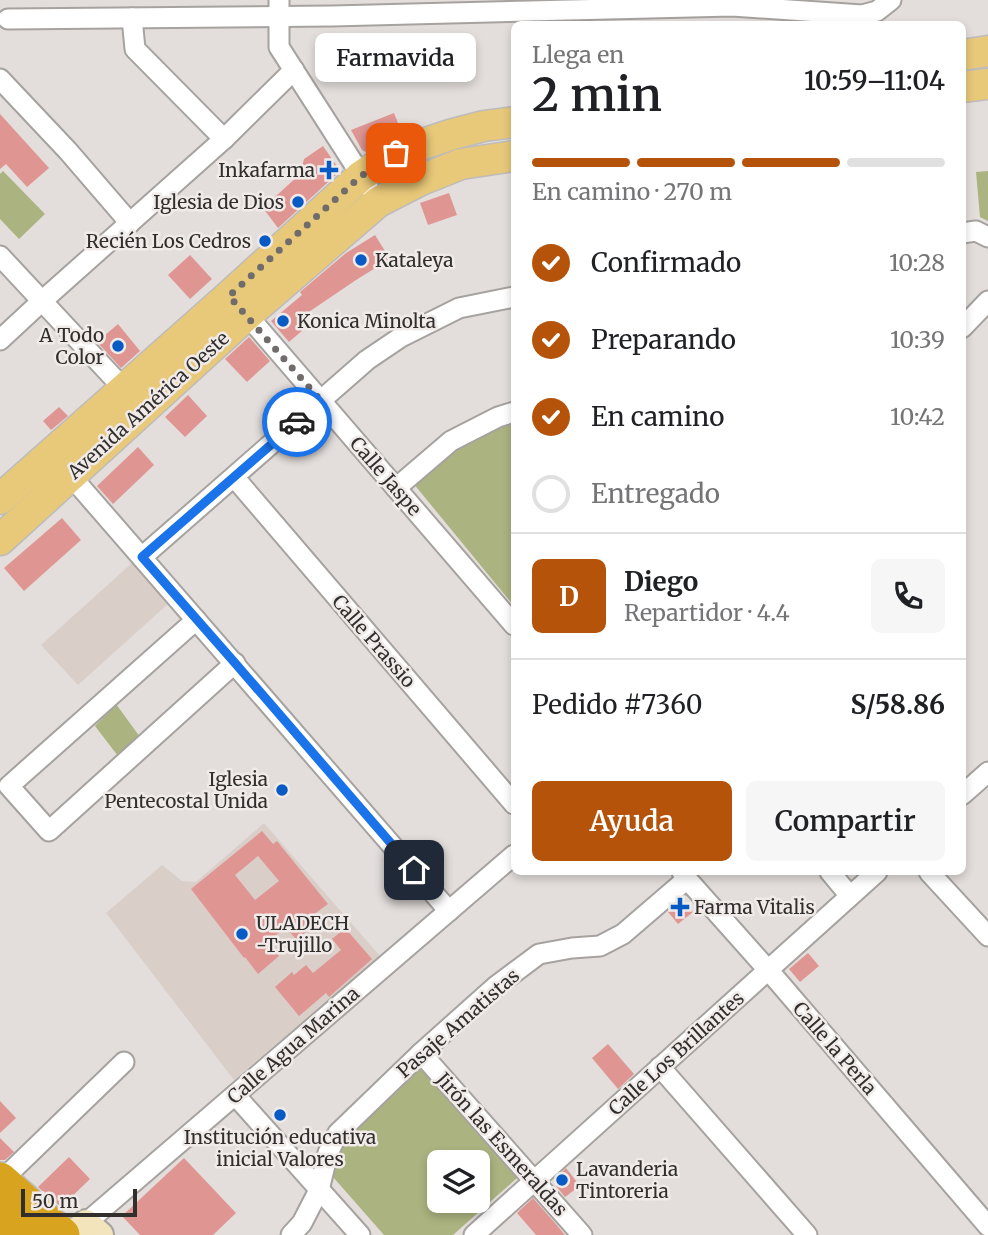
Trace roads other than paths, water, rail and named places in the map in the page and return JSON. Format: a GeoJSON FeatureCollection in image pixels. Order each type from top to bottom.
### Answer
{"type":"FeatureCollection","features":[{"type":"Feature","properties":{"kind":"highway"},"geometry":{"type":"LineString","coordinates":[[0,1180],[80,1232]]}},
{"type":"Feature","properties":{"kind":"highway"},"geometry":{"type":"LineString","coordinates":[[0,1213],[25,1235]]}},
{"type":"Feature","properties":{"kind":"main road"},"geometry":{"type":"LineString","coordinates":[[966,54],[988,51]]}},
{"type":"Feature","properties":{"kind":"main road"},"geometry":{"type":"LineString","coordinates":[[966,86],[988,83]]}},
{"type":"Feature","properties":{"kind":"main road","name":"Avenida América Oeste"},"geometry":{"type":"LineString","coordinates":[[0,499],[61,464],[238,305],[361,176],[396,153],[407,149],[484,126],[511,122]]}},
{"type":"Feature","properties":{"kind":"main road","name":"Avenida América Oeste"},"geometry":{"type":"LineString","coordinates":[[0,540],[124,390],[378,202],[421,180],[461,164],[511,156]]}},
{"type":"Feature","properties":{"kind":"street"},"geometry":{"type":"LineString","coordinates":[[3,19],[132,18],[278,8],[757,4],[859,20],[891,0]]}},
{"type":"Feature","properties":{"kind":"street"},"geometry":{"type":"LineString","coordinates":[[278,8],[279,47],[378,202]]}},
{"type":"Feature","properties":{"kind":"street"},"geometry":{"type":"LineString","coordinates":[[132,18],[135,49],[224,139]]}},
{"type":"Feature","properties":{"kind":"street"},"geometry":{"type":"LineString","coordinates":[[0,340],[224,139],[294,71]]}},
{"type":"Feature","properties":{"kind":"street"},"geometry":{"type":"LineString","coordinates":[[0,80],[68,151],[130,223]]}},
{"type":"Feature","properties":{"kind":"street"},"geometry":{"type":"LineString","coordinates":[[966,232],[976,231],[988,237]]}},
{"type":"Feature","properties":{"kind":"street"},"geometry":{"type":"LineString","coordinates":[[0,256],[124,390]]}},
{"type":"Feature","properties":{"kind":"street"},"geometry":{"type":"LineString","coordinates":[[142,557],[367,360],[401,337],[459,308],[511,298]]}},
{"type":"Feature","properties":{"kind":"street"},"geometry":{"type":"LineString","coordinates":[[966,324],[988,301]]}},
{"type":"Feature","properties":{"kind":"street","name":"Calle Jaspe"},"geometry":{"type":"LineString","coordinates":[[238,305],[511,622]]}},
{"type":"Feature","properties":{"kind":"street"},"geometry":{"type":"LineString","coordinates":[[396,488],[451,442],[511,413]]}},
{"type":"Feature","properties":{"kind":"street"},"geometry":{"type":"LineString","coordinates":[[61,464],[449,911]]}},
{"type":"Feature","properties":{"kind":"street","name":"Calle Prassio"},"geometry":{"type":"LineString","coordinates":[[234,477],[511,800]]}},
{"type":"Feature","properties":{"kind":"street"},"geometry":{"type":"LineString","coordinates":[[196,620],[9,786],[49,831],[235,663]]}},
{"type":"Feature","properties":{"kind":"street"},"geometry":{"type":"LineString","coordinates":[[966,791],[988,772]]}},
{"type":"Feature","properties":{"kind":"street","name":"Calle Agua Marina"},"geometry":{"type":"LineString","coordinates":[[80,1232],[511,858]]}},
{"type":"Feature","properties":{"kind":"street","name":"Calle la Perla"},"geometry":{"type":"LineString","coordinates":[[684,875],[988,1226]]}},
{"type":"Feature","properties":{"kind":"street","name":"Pasaje Amatistas"},"geometry":{"type":"LineString","coordinates":[[291,1235],[302,1223],[319,1190],[328,1153],[338,1133],[421,1053],[496,986],[539,954],[600,946],[623,934],[684,875]]}},
{"type":"Feature","properties":{"kind":"street"},"geometry":{"type":"LineString","coordinates":[[832,875],[850,896]]}},
{"type":"Feature","properties":{"kind":"street","name":"Calle Los Brillantes"},"geometry":{"type":"LineString","coordinates":[[474,1235],[874,875]]}},
{"type":"Feature","properties":{"kind":"street"},"geometry":{"type":"LineString","coordinates":[[932,875],[988,936]]}},
{"type":"Feature","properties":{"kind":"street","name":"Jirón las Esmeraldas"},"geometry":{"type":"LineString","coordinates":[[421,1053],[582,1235]]}},
{"type":"Feature","properties":{"kind":"street"},"geometry":{"type":"LineString","coordinates":[[0,1180],[124,1062]]}},
{"type":"Feature","properties":{"kind":"street"},"geometry":{"type":"LineString","coordinates":[[660,1067],[807,1235]]}},
{"type":"Feature","properties":{"kind":"street"},"geometry":{"type":"LineString","coordinates":[[235,1095],[360,1235]]}},
{"type":"Feature","properties":{"kind":"place","name":"Farmavida"},"geometry":{"type":"Point","coordinates":[396,153]}},
{"type":"Feature","properties":{"kind":"place","name":"Inkafarma"},"geometry":{"type":"Point","coordinates":[329,170]}},
{"type":"Feature","properties":{"kind":"place","name":"Iglesia de Dios"},"geometry":{"type":"Point","coordinates":[298,202]}},
{"type":"Feature","properties":{"kind":"place","name":"Recién Los Cedros"},"geometry":{"type":"Point","coordinates":[265,241]}},
{"type":"Feature","properties":{"kind":"place","name":"Kataleya"},"geometry":{"type":"Point","coordinates":[361,260]}},
{"type":"Feature","properties":{"kind":"place","name":"Konica Minolta"},"geometry":{"type":"Point","coordinates":[283,321]}},
{"type":"Feature","properties":{"kind":"place","name":"A Todo Color"},"geometry":{"type":"Point","coordinates":[118,346]}},
{"type":"Feature","properties":{"kind":"place","name":"Iglesia Pentecostal Unida"},"geometry":{"type":"Point","coordinates":[282,790]}},
{"type":"Feature","properties":{"kind":"place","name":"Farma Vitalis"},"geometry":{"type":"Point","coordinates":[680,907]}},
{"type":"Feature","properties":{"kind":"place","name":"ULADECH -Trujillo"},"geometry":{"type":"Point","coordinates":[242,934]}},
{"type":"Feature","properties":{"kind":"place","name":"Institución educativa inicial Valores"},"geometry":{"type":"Point","coordinates":[280,1115]}},
{"type":"Feature","properties":{"kind":"place","name":"Lavanderia Tintoreria"},"geometry":{"type":"Point","coordinates":[562,1180]}}]}
